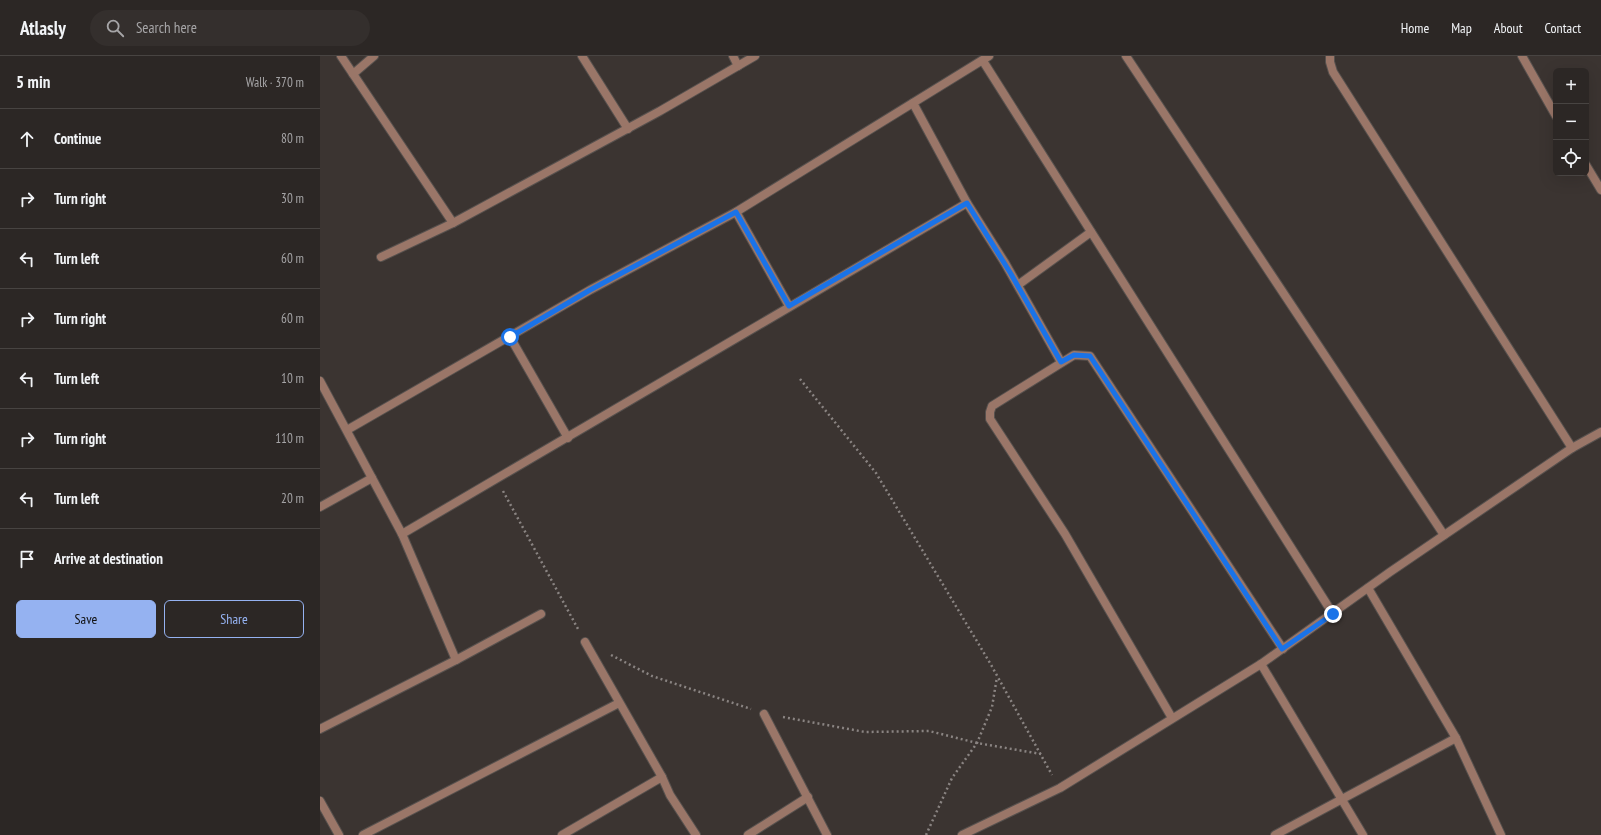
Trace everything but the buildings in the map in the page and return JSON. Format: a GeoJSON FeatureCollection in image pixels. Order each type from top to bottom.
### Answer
{"type":"FeatureCollection","features":[{"type":"Feature","properties":{"kind":"street"},"geometry":{"type":"LineString","coordinates":[[341,56],[453,223]]}},
{"type":"Feature","properties":{"kind":"street"},"geometry":{"type":"LineString","coordinates":[[353,74],[374,56]]}},
{"type":"Feature","properties":{"kind":"street"},"geometry":{"type":"LineString","coordinates":[[582,56],[628,129]]}},
{"type":"Feature","properties":{"kind":"street"},"geometry":{"type":"LineString","coordinates":[[733,56],[738,66]]}},
{"type":"Feature","properties":{"kind":"street"},"geometry":{"type":"LineString","coordinates":[[381,257],[453,223],[628,129],[755,56]]}},
{"type":"Feature","properties":{"kind":"street"},"geometry":{"type":"LineString","coordinates":[[1126,56],[1444,536]]}},
{"type":"Feature","properties":{"kind":"street"},"geometry":{"type":"LineString","coordinates":[[1330,56],[1333,72],[1572,448]]}},
{"type":"Feature","properties":{"kind":"street"},"geometry":{"type":"LineString","coordinates":[[1522,56],[1553,111]]}},
{"type":"Feature","properties":{"kind":"street"},"geometry":{"type":"LineString","coordinates":[[347,430],[590,290],[736,212],[986,58],[1091,232],[1333,614]]}},
{"type":"Feature","properties":{"kind":"street"},"geometry":{"type":"LineString","coordinates":[[913,103],[967,203],[1018,286],[1061,362]]}},
{"type":"Feature","properties":{"kind":"street"},"geometry":{"type":"LineString","coordinates":[[1589,170],[1601,190]]}},
{"type":"Feature","properties":{"kind":"street"},"geometry":{"type":"LineString","coordinates":[[402,534],[967,203]]}},
{"type":"Feature","properties":{"kind":"street"},"geometry":{"type":"LineString","coordinates":[[736,212],[789,306]]}},
{"type":"Feature","properties":{"kind":"street"},"geometry":{"type":"LineString","coordinates":[[1018,286],[1091,232]]}},
{"type":"Feature","properties":{"kind":"street"},"geometry":{"type":"LineString","coordinates":[[510,337],[568,438]]}},
{"type":"Feature","properties":{"kind":"street"},"geometry":{"type":"LineString","coordinates":[[1172,718],[1065,534],[990,419],[992,406],[1061,362],[1074,355],[1090,356],[1282,649]]}},
{"type":"Feature","properties":{"kind":"street"},"geometry":{"type":"LineString","coordinates":[[320,381],[402,534],[456,660]]}},
{"type":"Feature","properties":{"kind":"street"},"geometry":{"type":"LineString","coordinates":[[962,835],[1060,788],[1262,664],[1368,588],[1572,448],[1601,432]]}},
{"type":"Feature","properties":{"kind":"street"},"geometry":{"type":"LineString","coordinates":[[320,507],[372,478]]}},
{"type":"Feature","properties":{"kind":"street"},"geometry":{"type":"LineString","coordinates":[[1368,588],[1456,738],[1497,834]]}},
{"type":"Feature","properties":{"kind":"street"},"geometry":{"type":"LineString","coordinates":[[320,729],[456,660],[541,614]]}},
{"type":"Feature","properties":{"kind":"street"},"geometry":{"type":"LineString","coordinates":[[585,642],[662,777],[670,795],[696,835]]}},
{"type":"Feature","properties":{"kind":"street"},"geometry":{"type":"LineString","coordinates":[[1262,664],[1363,835]]}},
{"type":"Feature","properties":{"kind":"street"},"geometry":{"type":"LineString","coordinates":[[363,835],[619,703]]}},
{"type":"Feature","properties":{"kind":"street"},"geometry":{"type":"LineString","coordinates":[[764,714],[828,835]]}},
{"type":"Feature","properties":{"kind":"street"},"geometry":{"type":"LineString","coordinates":[[1275,835],[1456,738]]}},
{"type":"Feature","properties":{"kind":"street"},"geometry":{"type":"LineString","coordinates":[[562,835],[662,777]]}},
{"type":"Feature","properties":{"kind":"street"},"geometry":{"type":"LineString","coordinates":[[748,835],[808,797]]}},
{"type":"Feature","properties":{"kind":"street"},"geometry":{"type":"LineString","coordinates":[[320,801],[339,835]]}},
{"type":"Feature","properties":{"kind":"path"},"geometry":{"type":"LineString","coordinates":[[800,379],[876,473],[997,677],[1060,788]]}},
{"type":"Feature","properties":{"kind":"path"},"geometry":{"type":"LineString","coordinates":[[496,479],[585,642],[652,676],[764,714],[865,732],[929,731],[977,743],[1040,754]]}},
{"type":"Feature","properties":{"kind":"path"},"geometry":{"type":"LineString","coordinates":[[926,835],[952,778],[977,743],[992,707],[997,677]]}},
{"type":"Feature","properties":{"kind":"route"},"geometry":{"type":"LineString","coordinates":[[510,337],[590,290],[736,212],[789,306],[967,203],[1011,274],[1061,362],[1074,355],[1080,354],[1090,356],[1282,649],[1333,614]]}}]}
